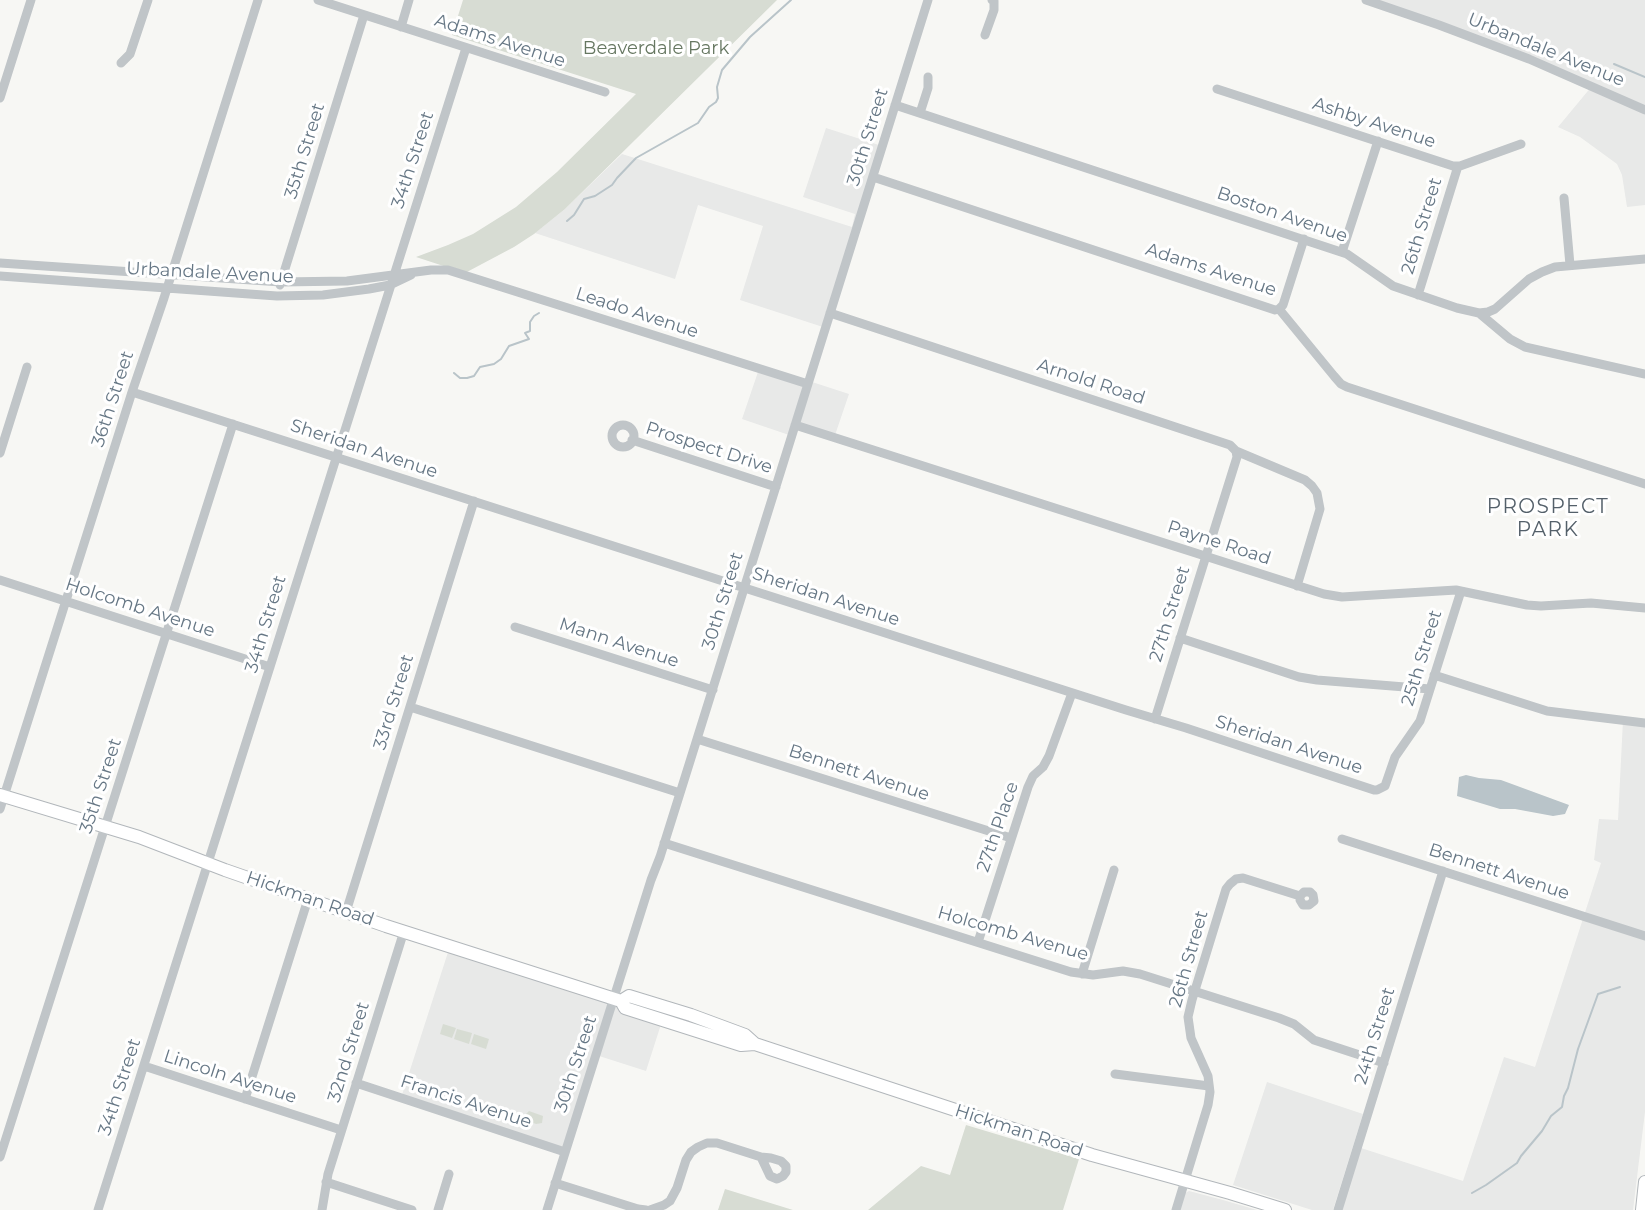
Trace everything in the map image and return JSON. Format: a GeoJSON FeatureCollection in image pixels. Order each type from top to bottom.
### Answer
{"type":"FeatureCollection","features":[{"type":"Feature","properties":{"kind":"main road","name":"Hickman Road"},"geometry":{"type":"LineString","coordinates":[[2,796],[139,837],[346,912],[617,1000],[629,996],[691,1015],[745,1035],[755,1044],[1092,1155],[1285,1210]]}},
{"type":"Feature","properties":{"kind":"main road"},"geometry":{"type":"LineString","coordinates":[[1642,1210],[1645,1182]]}},
{"type":"Feature","properties":{"kind":"street"},"geometry":{"type":"LineString","coordinates":[[0,98],[4,70],[31,0]]}},
{"type":"Feature","properties":{"kind":"street"},"geometry":{"type":"LineString","coordinates":[[121,63],[130,54],[148,0]]}},
{"type":"Feature","properties":{"kind":"street","name":"36th Street"},"geometry":{"type":"LineString","coordinates":[[0,809],[2,796],[258,0]]}},
{"type":"Feature","properties":{"kind":"street","name":"Adams Avenue"},"geometry":{"type":"LineString","coordinates":[[318,0],[604,92]]}},
{"type":"Feature","properties":{"kind":"street"},"geometry":{"type":"LineString","coordinates":[[401,27],[409,0]]}},
{"type":"Feature","properties":{"kind":"street","name":"30th Street"},"geometry":{"type":"LineString","coordinates":[[547,1210],[617,1000],[651,880],[928,0]]}},
{"type":"Feature","properties":{"kind":"street"},"geometry":{"type":"LineString","coordinates":[[985,35],[994,10],[992,0]]}},
{"type":"Feature","properties":{"kind":"street","name":"Urbandale Avenue"},"geometry":{"type":"LineString","coordinates":[[1366,0],[1529,59],[1645,110]]}},
{"type":"Feature","properties":{"kind":"street","name":"35th Street"},"geometry":{"type":"LineString","coordinates":[[277,296],[364,15]]}},
{"type":"Feature","properties":{"kind":"street","name":"34th Street"},"geometry":{"type":"LineString","coordinates":[[98,1210],[466,48]]}},
{"type":"Feature","properties":{"kind":"street"},"geometry":{"type":"LineString","coordinates":[[921,113],[928,88],[928,77]]}},
{"type":"Feature","properties":{"kind":"street","name":"Ashby Avenue"},"geometry":{"type":"LineString","coordinates":[[1217,89],[1458,166]]}},
{"type":"Feature","properties":{"kind":"street","name":"Boston Avenue"},"geometry":{"type":"LineString","coordinates":[[895,105],[1342,252],[1368,267],[1393,286],[1457,308],[1479,313],[1510,339],[1525,347],[1645,374]]}},
{"type":"Feature","properties":{"kind":"street"},"geometry":{"type":"LineString","coordinates":[[1342,252],[1378,141]]}},
{"type":"Feature","properties":{"kind":"street"},"geometry":{"type":"LineString","coordinates":[[1458,166],[1521,144]]}},
{"type":"Feature","properties":{"kind":"street","name":"26th Street"},"geometry":{"type":"LineString","coordinates":[[1418,295],[1458,166]]}},
{"type":"Feature","properties":{"kind":"street","name":"Adams Avenue"},"geometry":{"type":"LineString","coordinates":[[873,177],[1275,310],[1279,309],[1334,376],[1347,387],[1645,484]]}},
{"type":"Feature","properties":{"kind":"street"},"geometry":{"type":"LineString","coordinates":[[1564,198],[1570,265]]}},
{"type":"Feature","properties":{"kind":"street"},"geometry":{"type":"LineString","coordinates":[[1279,309],[1283,305],[1304,239]]}},
{"type":"Feature","properties":{"kind":"street"},"geometry":{"type":"LineString","coordinates":[[1479,313],[1495,309],[1530,279],[1555,267],[1645,259]]}},
{"type":"Feature","properties":{"kind":"street","name":"Urbandale Avenue"},"geometry":{"type":"LineString","coordinates":[[0,263],[281,282],[325,282],[431,270],[456,272]]}},
{"type":"Feature","properties":{"kind":"street","name":"Leado Avenue"},"geometry":{"type":"LineString","coordinates":[[456,272],[808,384]]}},
{"type":"Feature","properties":{"kind":"street","name":"Urbandale Avenue"},"geometry":{"type":"LineString","coordinates":[[0,276],[277,296],[323,295],[369,289],[390,285],[415,273]]}},
{"type":"Feature","properties":{"kind":"street","name":"Arnold Road"},"geometry":{"type":"LineString","coordinates":[[830,313],[1230,445],[1236,451],[1305,480],[1317,493],[1320,509],[1297,586]]}},
{"type":"Feature","properties":{"kind":"street"},"geometry":{"type":"LineString","coordinates":[[0,453],[27,367]]}},
{"type":"Feature","properties":{"kind":"street","name":"Sheridan Avenue"},"geometry":{"type":"LineString","coordinates":[[132,392],[1374,790]]}},
{"type":"Feature","properties":{"kind":"street","name":"35th Street"},"geometry":{"type":"LineString","coordinates":[[0,1157],[233,424]]}},
{"type":"Feature","properties":{"kind":"street","name":"Payne Road"},"geometry":{"type":"LineString","coordinates":[[795,425],[1324,594],[1342,597],[1443,590],[1461,591],[1527,605],[1591,603],[1645,608]]}},
{"type":"Feature","properties":{"kind":"street","name":"Prospect Drive"},"geometry":{"type":"LineString","coordinates":[[632,440],[776,487]]}},
{"type":"Feature","properties":{"kind":"street","name":"27th Street"},"geometry":{"type":"LineString","coordinates":[[1155,719],[1237,456],[1236,451]]}},
{"type":"Feature","properties":{"kind":"street","name":"33rd Street"},"geometry":{"type":"LineString","coordinates":[[346,912],[474,501]]}},
{"type":"Feature","properties":{"kind":"street","name":"Holcomb Avenue"},"geometry":{"type":"LineString","coordinates":[[0,580],[270,667]]}},
{"type":"Feature","properties":{"kind":"street","name":"25th Street"},"geometry":{"type":"LineString","coordinates":[[1374,790],[1382,789],[1387,783],[1395,757],[1420,721],[1461,591]]}},
{"type":"Feature","properties":{"kind":"street","name":"Mann Avenue"},"geometry":{"type":"LineString","coordinates":[[515,627],[712,690]]}},
{"type":"Feature","properties":{"kind":"street"},"geometry":{"type":"LineString","coordinates":[[1180,638],[1299,677],[1430,689]]}},
{"type":"Feature","properties":{"kind":"street"},"geometry":{"type":"LineString","coordinates":[[1434,675],[1547,711],[1645,723]]}},
{"type":"Feature","properties":{"kind":"street","name":"27th Place"},"geometry":{"type":"LineString","coordinates":[[978,942],[1028,787],[1033,776],[1043,767],[1049,756],[1072,693]]}},
{"type":"Feature","properties":{"kind":"street"},"geometry":{"type":"LineString","coordinates":[[410,707],[680,793]]}},
{"type":"Feature","properties":{"kind":"street","name":"Bennett Avenue"},"geometry":{"type":"LineString","coordinates":[[697,739],[1011,838]]}},
{"type":"Feature","properties":{"kind":"street","name":"Bennett Avenue"},"geometry":{"type":"LineString","coordinates":[[1342,839],[1645,936]]}},
{"type":"Feature","properties":{"kind":"street","name":"Holcomb Avenue"},"geometry":{"type":"LineString","coordinates":[[664,843],[1082,974],[1093,975],[1123,971],[1140,974],[1279,1018],[1294,1024],[1314,1040],[1383,1063]]}},
{"type":"Feature","properties":{"kind":"street"},"geometry":{"type":"LineString","coordinates":[[1082,974],[1114,870]]}},
{"type":"Feature","properties":{"kind":"street","name":"24th Street"},"geometry":{"type":"LineString","coordinates":[[1338,1210],[1443,871]]}},
{"type":"Feature","properties":{"kind":"street","name":"26th Street"},"geometry":{"type":"LineString","coordinates":[[1176,1210],[1210,1092],[1208,1076],[1191,1038],[1188,1017],[1226,889],[1236,879],[1243,878],[1300,896]]}},
{"type":"Feature","properties":{"kind":"street"},"geometry":{"type":"LineString","coordinates":[[245,1099],[308,899]]}},
{"type":"Feature","properties":{"kind":"street","name":"32nd Street"},"geometry":{"type":"LineString","coordinates":[[322,1210],[328,1174],[404,931]]}},
{"type":"Feature","properties":{"kind":"street","name":"Lincoln Avenue"},"geometry":{"type":"LineString","coordinates":[[144,1066],[341,1130]]}},
{"type":"Feature","properties":{"kind":"street"},"geometry":{"type":"LineString","coordinates":[[1115,1074],[1209,1086]]}},
{"type":"Feature","properties":{"kind":"street","name":"Francis Avenue"},"geometry":{"type":"LineString","coordinates":[[356,1083],[565,1152]]}},
{"type":"Feature","properties":{"kind":"street"},"geometry":{"type":"LineString","coordinates":[[555,1183],[638,1209],[648,1210],[670,1201],[686,1160],[698,1147],[707,1143],[717,1143],[761,1157]]}},
{"type":"Feature","properties":{"kind":"street"},"geometry":{"type":"LineString","coordinates":[[438,1210],[448,1174]]}},
{"type":"Feature","properties":{"kind":"street"},"geometry":{"type":"LineString","coordinates":[[326,1182],[412,1210]]}},
{"type":"Feature","properties":{"kind":"shaded area"},"geometry":{"type":"Polygon","coordinates":[[[1366,0],[1645,0],[1645,205],[1627,207],[1622,175],[1617,164],[1580,137],[1558,127],[1592,86],[1366,0]]]}},
{"type":"Feature","properties":{"kind":"shaded area"},"geometry":{"type":"Polygon","coordinates":[[[826,128],[882,146],[826,328],[740,300],[763,226],[698,205],[675,279],[535,233],[565,209],[622,154],[852,227],[855,214],[803,197],[826,128]]]}},
{"type":"Feature","properties":{"kind":"shaded area"},"geometry":{"type":"Polygon","coordinates":[[[759,369],[809,381],[849,394],[834,438],[795,425],[792,436],[742,419],[759,369]]]}},
{"type":"Feature","properties":{"kind":"shaded area"},"geometry":{"type":"Polygon","coordinates":[[[1623,720],[1645,723],[1645,1112],[1633,1210],[1342,1210],[1361,1148],[1463,1181],[1504,1057],[1535,1067],[1601,863],[1594,860],[1599,819],[1618,820],[1623,720]]]}},
{"type":"Feature","properties":{"kind":"shaded area"},"geometry":{"type":"Polygon","coordinates":[[[1466,775],[1501,780],[1569,805],[1565,814],[1553,816],[1515,809],[1500,809],[1457,796],[1459,777],[1466,775]]]}},
{"type":"Feature","properties":{"kind":"shaded area"},"geometry":{"type":"Polygon","coordinates":[[[450,946],[664,1015],[646,1071],[596,1055],[565,1152],[401,1098],[450,946]]]}},
{"type":"Feature","properties":{"kind":"shaded area"},"geometry":{"type":"Polygon","coordinates":[[[1267,1082],[1363,1114],[1333,1210],[1312,1210],[1233,1185],[1267,1082]]]}},
{"type":"Feature","properties":{"kind":"shaded area"},"geometry":{"type":"Polygon","coordinates":[[[1189,1191],[1257,1210],[1179,1210],[1185,1193],[1189,1191]]]}},
{"type":"Feature","properties":{"kind":"green space","name":"Beaverdale Park"},"geometry":{"type":"Polygon","coordinates":[[[463,0],[777,0],[565,209],[514,247],[465,273],[416,257],[473,234],[516,207],[557,172],[636,94],[452,35],[463,0]]]}},
{"type":"Feature","properties":{"kind":"green space"},"geometry":{"type":"Polygon","coordinates":[[[443,1024],[456,1028],[452,1038],[440,1034],[443,1024]]]}},
{"type":"Feature","properties":{"kind":"green space"},"geometry":{"type":"Polygon","coordinates":[[[457,1029],[472,1033],[469,1044],[454,1039],[457,1029]]]}},
{"type":"Feature","properties":{"kind":"green space"},"geometry":{"type":"Polygon","coordinates":[[[474,1034],[489,1039],[486,1049],[471,1044],[474,1034]]]}},
{"type":"Feature","properties":{"kind":"green space"},"geometry":{"type":"Polygon","coordinates":[[[529,1111],[543,1116],[542,1123],[536,1124],[526,1120],[526,1114],[529,1111]]]}},
{"type":"Feature","properties":{"kind":"green space"},"geometry":{"type":"Polygon","coordinates":[[[966,1125],[1079,1159],[1063,1210],[868,1210],[921,1166],[950,1175],[966,1125]]]}},
{"type":"Feature","properties":{"kind":"green space"},"geometry":{"type":"Polygon","coordinates":[[[725,1189],[793,1210],[718,1210],[725,1189]]]}},
{"type":"Feature","properties":{"kind":"waterway"},"geometry":{"type":"LineString","coordinates":[[567,221],[574,215],[584,199],[595,196],[612,185],[636,158],[698,123],[718,98],[717,87],[722,70],[750,37],[791,0]]}},
{"type":"Feature","properties":{"kind":"waterway"},"geometry":{"type":"LineString","coordinates":[[1614,64],[1645,77]]}},
{"type":"Feature","properties":{"kind":"waterway"},"geometry":{"type":"LineString","coordinates":[[454,373],[460,378],[467,378],[474,376],[480,367],[494,364],[501,359],[509,346],[529,339],[525,333],[530,331],[530,322],[539,313]]}},
{"type":"Feature","properties":{"kind":"waterway"},"geometry":{"type":"LineString","coordinates":[[1472,1193],[1517,1163],[1551,1116],[1562,1107],[1578,1049],[1598,994],[1620,987]]}},
{"type":"Feature","properties":{"kind":"district","name":"PROSPECT PARK"},"geometry":{"type":"Point","coordinates":[1548,518]}}]}
